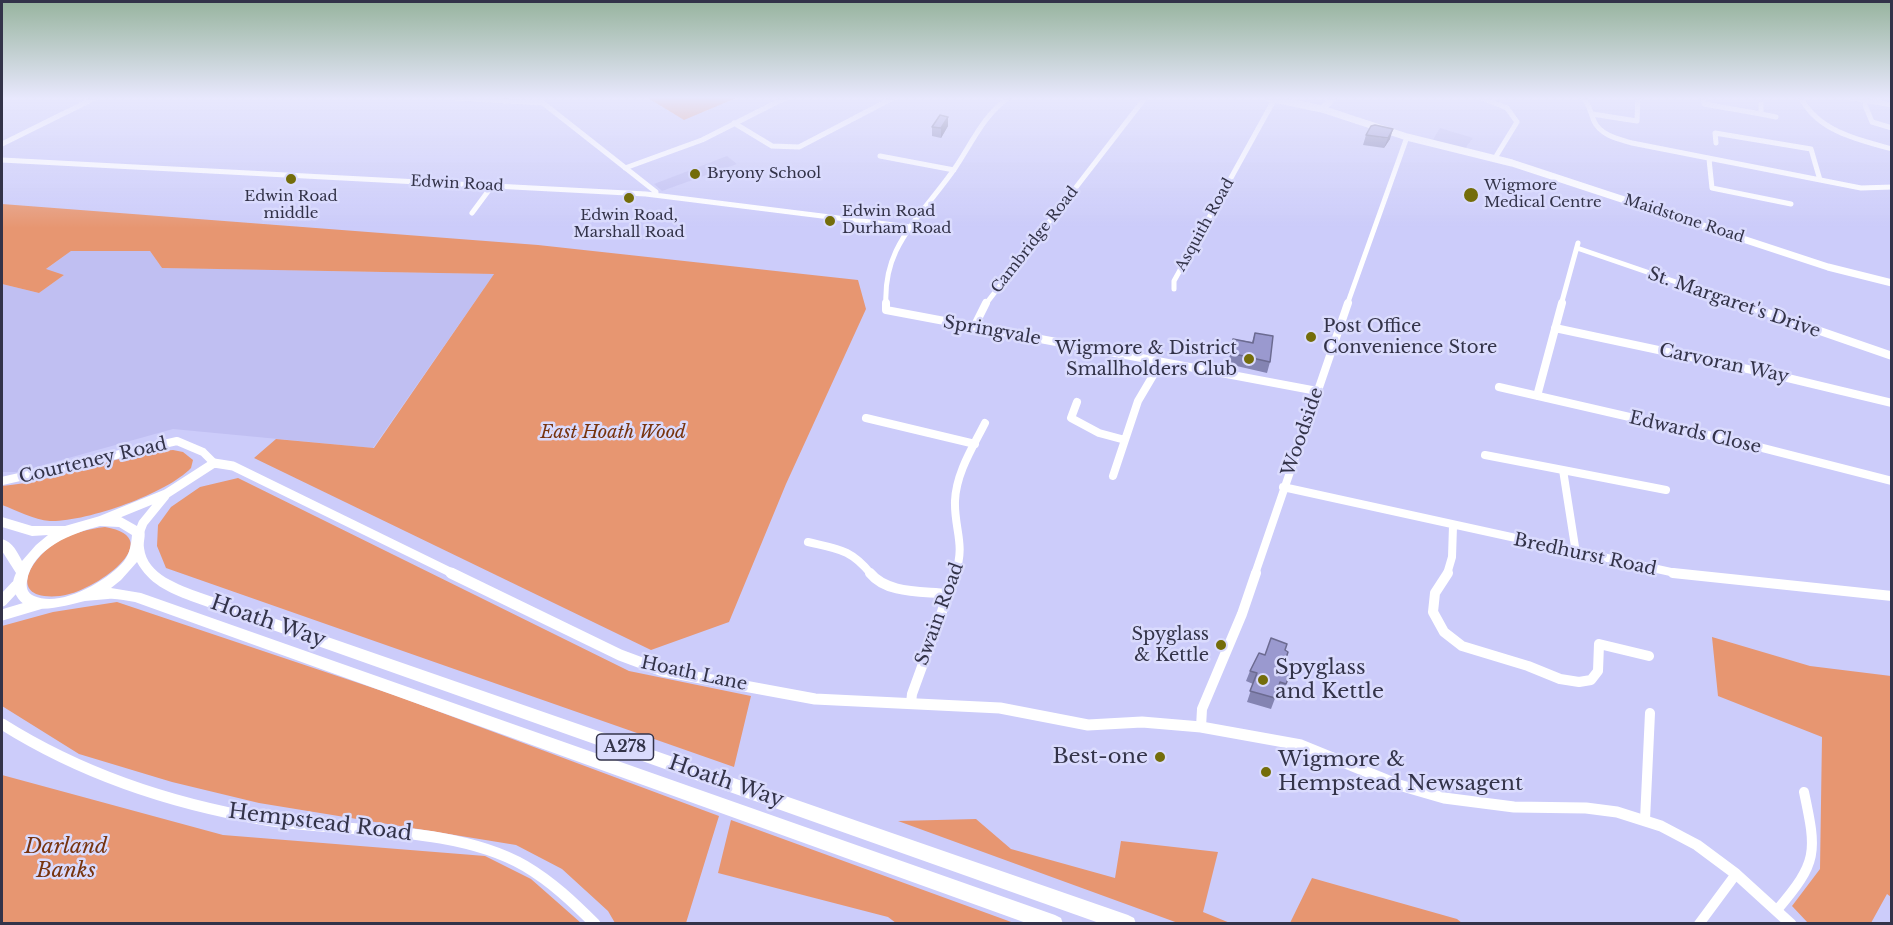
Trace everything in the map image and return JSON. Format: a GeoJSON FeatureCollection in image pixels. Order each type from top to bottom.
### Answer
{"type":"FeatureCollection","features":[{"type":"Feature","properties":{"kind":"main road"},"geometry":{"type":"LineString","coordinates":[[2,522],[32,531],[72,528],[100,521],[121,522],[139,532],[138,550],[133,560],[116,577],[83,596],[66,601],[41,603],[24,597],[16,586],[20,569],[42,546],[72,528]]}},
{"type":"Feature","properties":{"kind":"main road"},"geometry":{"type":"LineString","coordinates":[[2,544],[9,550],[20,569]]}},
{"type":"Feature","properties":{"kind":"main road","name":"Hoath Way"},"geometry":{"type":"LineString","coordinates":[[138,550],[142,562],[152,576],[170,587],[196,597],[1128,924]]}},
{"type":"Feature","properties":{"kind":"main road","name":"Hoath Way"},"geometry":{"type":"LineString","coordinates":[[83,596],[112,593],[136,597],[1054,924]]}},
{"type":"Feature","properties":{"kind":"street"},"geometry":{"type":"LineString","coordinates":[[592,141],[656,192],[656,195]]}},
{"type":"Feature","properties":{"kind":"street"},"geometry":{"type":"LineString","coordinates":[[625,168],[699,141]]}},
{"type":"Feature","properties":{"kind":"street"},"geometry":{"type":"LineString","coordinates":[[764,141],[772,146],[799,147],[812,141]]}},
{"type":"Feature","properties":{"kind":"street"},"geometry":{"type":"LineString","coordinates":[[910,227],[954,170],[972,141]]}},
{"type":"Feature","properties":{"kind":"street","name":"Cambridge Road"},"geometry":{"type":"LineString","coordinates":[[974,327],[989,298],[1111,141]]}},
{"type":"Feature","properties":{"kind":"street","name":"Asquith Road"},"geometry":{"type":"LineString","coordinates":[[1174,288],[1174,281],[1249,141]]}},
{"type":"Feature","properties":{"kind":"street","name":"Woodside"},"geometry":{"type":"LineString","coordinates":[[1201,727],[1202,709],[1242,614],[1317,391],[1406,141]]}},
{"type":"Feature","properties":{"kind":"street","name":"Maidstone Road"},"geometry":{"type":"LineString","coordinates":[[1424,141],[1495,158],[1828,267],[1892,284]]}},
{"type":"Feature","properties":{"kind":"street"},"geometry":{"type":"LineString","coordinates":[[1495,158],[1505,141]]}},
{"type":"Feature","properties":{"kind":"street"},"geometry":{"type":"LineString","coordinates":[[1628,141],[1868,189],[1890,188]]}},
{"type":"Feature","properties":{"kind":"street"},"geometry":{"type":"LineString","coordinates":[[1761,141],[1811,150],[1820,180]]}},
{"type":"Feature","properties":{"kind":"street"},"geometry":{"type":"LineString","coordinates":[[1869,141],[1892,148]]}},
{"type":"Feature","properties":{"kind":"street"},"geometry":{"type":"LineString","coordinates":[[880,156],[954,170]]}},
{"type":"Feature","properties":{"kind":"street"},"geometry":{"type":"LineString","coordinates":[[1709,159],[1712,188],[1791,204]]}},
{"type":"Feature","properties":{"kind":"street","name":"Edwin Road"},"geometry":{"type":"LineString","coordinates":[[2,160],[656,195],[910,227]]}},
{"type":"Feature","properties":{"kind":"street"},"geometry":{"type":"LineString","coordinates":[[472,213],[492,186]]}},
{"type":"Feature","properties":{"kind":"street","name":"Springvale"},"geometry":{"type":"LineString","coordinates":[[910,227],[885,282],[885,303],[886,310],[889,312],[1317,391]]}},
{"type":"Feature","properties":{"kind":"street","name":"St. Margaret's Drive"},"geometry":{"type":"LineString","coordinates":[[1555,328],[1577,246],[1892,356]]}},
{"type":"Feature","properties":{"kind":"street"},"geometry":{"type":"LineString","coordinates":[[1537,396],[1555,328]]}},
{"type":"Feature","properties":{"kind":"street","name":"Carvoran Way"},"geometry":{"type":"LineString","coordinates":[[1555,328],[1771,374],[1892,404]]}},
{"type":"Feature","properties":{"kind":"street"},"geometry":{"type":"LineString","coordinates":[[1113,476],[1138,401],[1161,362]]}},
{"type":"Feature","properties":{"kind":"street","name":"Edwards Close"},"geometry":{"type":"LineString","coordinates":[[1498,387],[1758,447],[1892,482]]}},
{"type":"Feature","properties":{"kind":"street"},"geometry":{"type":"LineString","coordinates":[[1077,402],[1071,418],[1099,433],[1125,440]]}},
{"type":"Feature","properties":{"kind":"street"},"geometry":{"type":"LineString","coordinates":[[866,418],[975,444]]}},
{"type":"Feature","properties":{"kind":"street","name":"Swain Road"},"geometry":{"type":"LineString","coordinates":[[911,703],[912,694],[962,552],[955,498],[959,480],[985,423]]}},
{"type":"Feature","properties":{"kind":"street","name":"Courteney Road"},"geometry":{"type":"LineString","coordinates":[[2,481],[177,441],[203,452],[214,463]]}},
{"type":"Feature","properties":{"kind":"street"},"geometry":{"type":"LineString","coordinates":[[1485,455],[1666,490]]}},
{"type":"Feature","properties":{"kind":"street"},"geometry":{"type":"LineString","coordinates":[[100,521],[166,494],[214,463]]}},
{"type":"Feature","properties":{"kind":"street","name":"Hoath Lane"},"geometry":{"type":"LineString","coordinates":[[214,463],[233,465],[640,664],[663,671],[815,699],[1000,708],[1088,725],[1142,722],[1201,727],[1301,745],[1385,780],[1467,803],[1514,807],[1586,808],[1617,812],[1645,820],[1691,842],[1736,874],[1791,924]]}},
{"type":"Feature","properties":{"kind":"street"},"geometry":{"type":"LineString","coordinates":[[1563,470],[1576,553]]}},
{"type":"Feature","properties":{"kind":"street","name":"Bredhurst Road"},"geometry":{"type":"LineString","coordinates":[[1284,487],[1576,553],[1708,579],[1892,596]]}},
{"type":"Feature","properties":{"kind":"street"},"geometry":{"type":"LineString","coordinates":[[139,532],[143,523],[166,494]]}},
{"type":"Feature","properties":{"kind":"street"},"geometry":{"type":"LineString","coordinates":[[1453,526],[1452,559],[1449,570],[1435,590],[1432,601],[1435,620],[1446,633],[1462,645],[1561,679],[1581,682],[1597,674],[1600,658],[1599,644],[1649,656]]}},
{"type":"Feature","properties":{"kind":"street"},"geometry":{"type":"LineString","coordinates":[[808,542],[845,550],[858,558],[876,580],[889,587],[947,594]]}},
{"type":"Feature","properties":{"kind":"street"},"geometry":{"type":"LineString","coordinates":[[2,601],[16,586]]}},
{"type":"Feature","properties":{"kind":"street"},"geometry":{"type":"LineString","coordinates":[[2,615],[41,603]]}},
{"type":"Feature","properties":{"kind":"street"},"geometry":{"type":"LineString","coordinates":[[1645,820],[1650,713]]}},
{"type":"Feature","properties":{"kind":"street","name":"Hempstead Road"},"geometry":{"type":"LineString","coordinates":[[2,726],[68,762],[170,798],[267,820],[429,837],[486,848],[518,862],[547,880],[582,908],[595,924]]}},
{"type":"Feature","properties":{"kind":"street"},"geometry":{"type":"LineString","coordinates":[[1777,910],[1804,875],[1811,860],[1809,818],[1804,792]]}},
{"type":"Feature","properties":{"kind":"street"},"geometry":{"type":"LineString","coordinates":[[1699,924],[1736,874]]}},
{"type":"Feature","properties":{"kind":"shaded area"},"geometry":{"type":"Polygon","coordinates":[[[1433,141],[1471,141],[1464,150],[1433,141]]]}},
{"type":"Feature","properties":{"kind":"shaded area","name":"Bryony School"},"geometry":{"type":"Polygon","coordinates":[[[727,156],[737,164],[662,191],[654,184],[727,156]]]}},
{"type":"Feature","properties":{"kind":"shaded area"},"geometry":{"type":"Polygon","coordinates":[[[71,251],[150,251],[162,268],[494,274],[373,448],[173,429],[18,472],[2,472],[2,284],[39,293],[64,275],[45,270],[71,251]]]}},
{"type":"Feature","properties":{"kind":"green space","name":"East Hoath Wood"},"geometry":{"type":"Polygon","coordinates":[[[2,204],[538,245],[858,280],[866,309],[786,484],[729,622],[651,650],[254,458],[276,439],[374,448],[494,274],[162,268],[150,251],[71,251],[46,269],[64,275],[39,293],[2,284],[2,204]]]}},
{"type":"Feature","properties":{"kind":"green space"},"geometry":{"type":"Polygon","coordinates":[[[173,450],[183,452],[193,460],[191,468],[163,487],[104,512],[50,521],[31,517],[2,505],[2,486],[45,479],[152,452],[173,450]]]}},
{"type":"Feature","properties":{"kind":"green space"},"geometry":{"type":"Polygon","coordinates":[[[238,478],[629,671],[751,696],[734,767],[166,568],[157,546],[158,525],[171,507],[200,487],[238,478]]]}},
{"type":"Feature","properties":{"kind":"green space"},"geometry":{"type":"Polygon","coordinates":[[[105,527],[123,533],[130,542],[128,553],[120,564],[106,576],[74,593],[60,596],[43,596],[33,592],[28,586],[31,568],[57,542],[86,530],[105,527]]]}},
{"type":"Feature","properties":{"kind":"green space"},"geometry":{"type":"Polygon","coordinates":[[[117,602],[397,696],[719,816],[686,923],[615,923],[608,911],[562,869],[516,845],[259,803],[172,782],[79,754],[2,706],[2,626],[53,612],[117,602]]]}},
{"type":"Feature","properties":{"kind":"green space"},"geometry":{"type":"Polygon","coordinates":[[[1712,637],[1810,666],[1891,676],[1891,897],[1887,894],[1871,923],[1808,923],[1792,906],[1820,869],[1822,737],[1718,696],[1712,637]]]}},
{"type":"Feature","properties":{"kind":"green space","name":"Darland Banks"},"geometry":{"type":"Polygon","coordinates":[[[2,775],[223,835],[485,856],[531,879],[581,923],[2,923],[2,775]]]}},
{"type":"Feature","properties":{"kind":"green space"},"geometry":{"type":"Polygon","coordinates":[[[976,819],[1011,849],[1115,878],[1121,841],[1218,852],[1203,912],[1230,923],[1178,923],[898,821],[976,819]]]}},
{"type":"Feature","properties":{"kind":"green space"},"geometry":{"type":"Polygon","coordinates":[[[731,820],[1014,923],[896,923],[888,917],[718,873],[731,820]]]}},
{"type":"Feature","properties":{"kind":"green space"},"geometry":{"type":"Polygon","coordinates":[[[1312,878],[1457,919],[1462,923],[1290,923],[1312,878]]]}},
{"type":"Feature","properties":{"kind":"building"},"geometry":{"type":"Polygon","coordinates":[[[1255,333],[1273,336],[1270,362],[1230,353],[1233,339],[1253,343],[1255,333]]]}},
{"type":"Feature","properties":{"kind":"building","name":"Spyglass and Kettle"},"geometry":{"type":"Polygon","coordinates":[[[1271,638],[1287,644],[1285,650],[1288,652],[1282,671],[1290,674],[1286,684],[1280,682],[1275,698],[1250,691],[1257,673],[1250,671],[1259,653],[1265,655],[1271,638]]]}},
{"type":"Feature","properties":{"kind":"place","name":"Bryony School"},"geometry":{"type":"Point","coordinates":[695,174]}},
{"type":"Feature","properties":{"kind":"place","name":"Edwin Road middle"},"geometry":{"type":"Point","coordinates":[291,179]}},
{"type":"Feature","properties":{"kind":"place","name":"Wigmore Medical Centre"},"geometry":{"type":"Point","coordinates":[1471,195]}},
{"type":"Feature","properties":{"kind":"place","name":"Edwin Road, Marshall Road"},"geometry":{"type":"Point","coordinates":[629,198]}},
{"type":"Feature","properties":{"kind":"place","name":"Edwin Road Durham Road"},"geometry":{"type":"Point","coordinates":[830,221]}},
{"type":"Feature","properties":{"kind":"place","name":"Post Office Convenience Store"},"geometry":{"type":"Point","coordinates":[1311,337]}},
{"type":"Feature","properties":{"kind":"place","name":"Wigmore & District Smallholders Club"},"geometry":{"type":"Point","coordinates":[1249,359]}},
{"type":"Feature","properties":{"kind":"place","name":"Spyglass & Kettle"},"geometry":{"type":"Point","coordinates":[1221,645]}},
{"type":"Feature","properties":{"kind":"place","name":"Spyglass and Kettle"},"geometry":{"type":"Point","coordinates":[1263,680]}},
{"type":"Feature","properties":{"kind":"place","name":"Best-one"},"geometry":{"type":"Point","coordinates":[1160,757]}},
{"type":"Feature","properties":{"kind":"place","name":"Wigmore & Hempstead Newsagent"},"geometry":{"type":"Point","coordinates":[1266,772]}}]}
